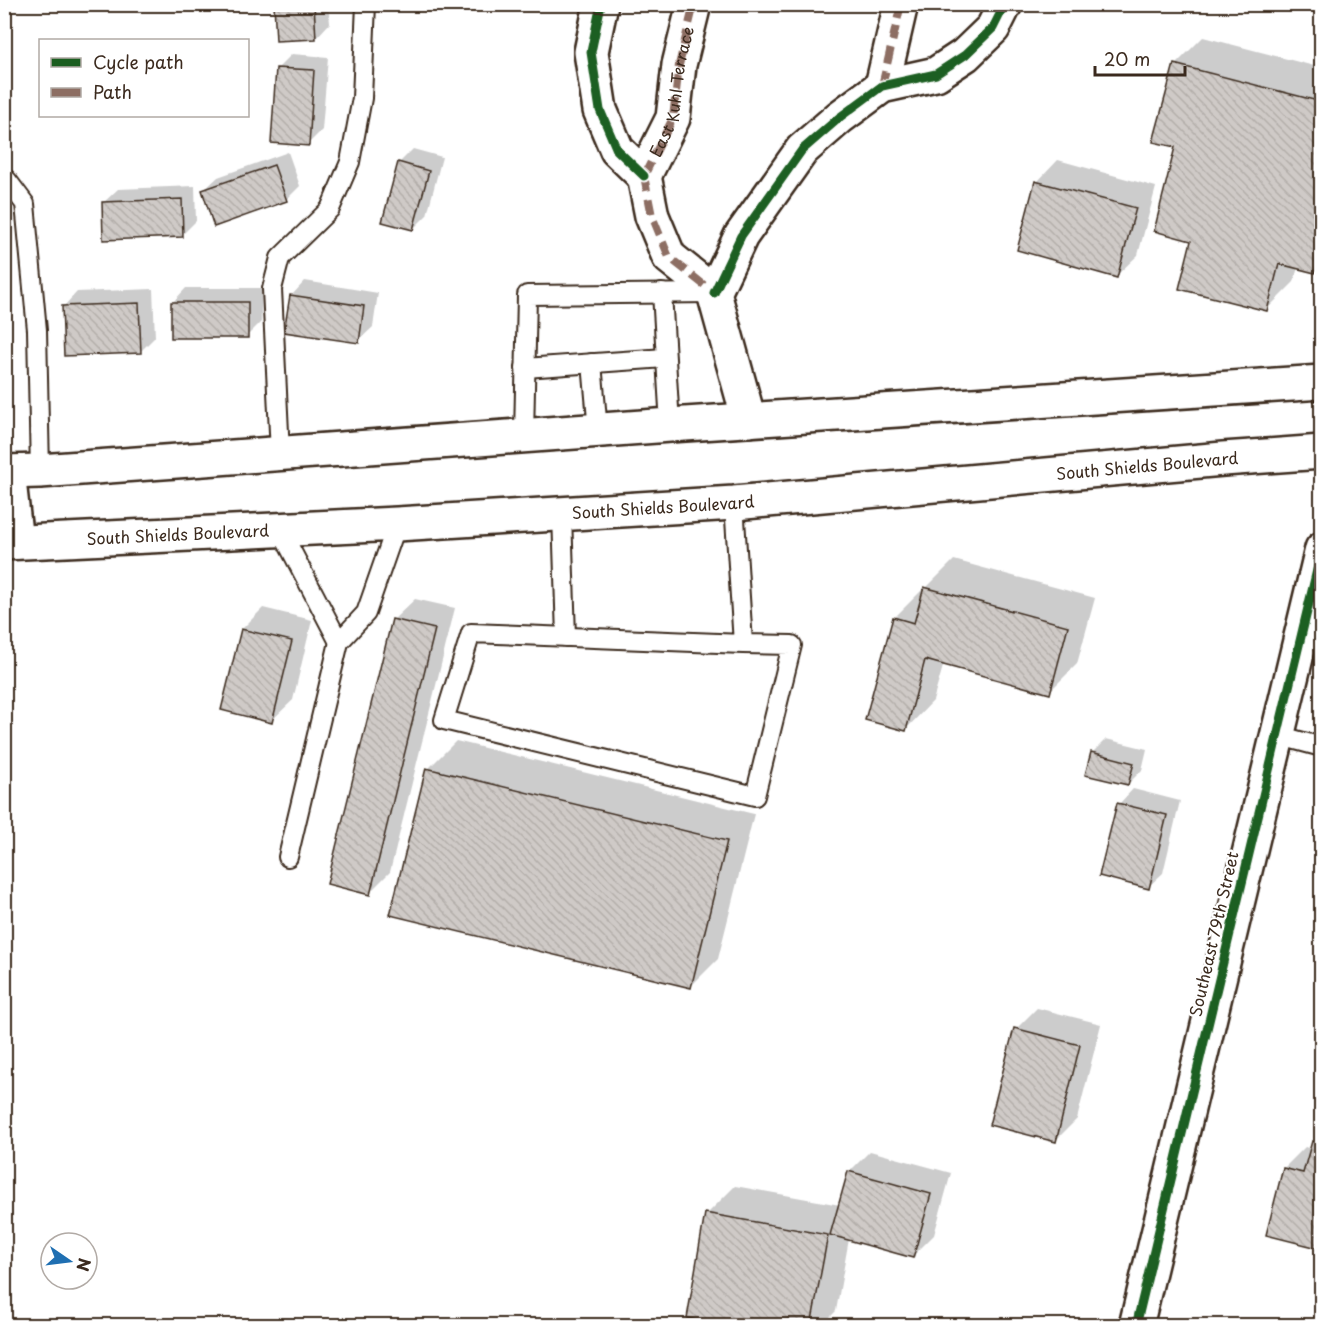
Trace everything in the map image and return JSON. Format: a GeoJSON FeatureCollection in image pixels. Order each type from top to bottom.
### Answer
{"type":"FeatureCollection","features":[{"type":"Feature","properties":{"kind":"main road"},"geometry":{"type":"LineString","coordinates":[[601,4],[591,52],[600,110],[617,150],[644,176],[652,216],[669,257],[714,293],[749,420]]}},
{"type":"Feature","properties":{"kind":"main road","name":"East Kuhl Terrace"},"geometry":{"type":"LineString","coordinates":[[644,176],[673,118],[679,65],[694,4]]}},
{"type":"Feature","properties":{"kind":"main road"},"geometry":{"type":"LineString","coordinates":[[882,86],[902,4]]}},
{"type":"Feature","properties":{"kind":"main road"},"geometry":{"type":"LineString","coordinates":[[714,293],[741,236],[802,150],[840,117],[882,86],[936,74],[965,55],[993,28],[1005,4]]}},
{"type":"Feature","properties":{"kind":"main road"},"geometry":{"type":"LineString","coordinates":[[10,542],[18,472],[670,425],[1322,382]]}},
{"type":"Feature","properties":{"kind":"main road","name":"South Shields Boulevard"},"geometry":{"type":"LineString","coordinates":[[10,542],[397,524],[734,503],[1322,452]]}},
{"type":"Feature","properties":{"kind":"main road","name":"Southeast 79th Street"},"geometry":{"type":"LineString","coordinates":[[1136,1326],[1322,549]]}},
{"type":"Feature","properties":{"kind":"lane"},"geometry":{"type":"LineString","coordinates":[[280,453],[272,289],[280,258],[330,209],[350,162],[362,98],[366,4]]}},
{"type":"Feature","properties":{"kind":"lane"},"geometry":{"type":"LineString","coordinates":[[4,179],[25,204],[37,330],[18,472]]}},
{"type":"Feature","properties":{"kind":"lane"},"geometry":{"type":"LineString","coordinates":[[662,293],[670,425]]}},
{"type":"Feature","properties":{"kind":"lane"},"geometry":{"type":"LineString","coordinates":[[524,436],[527,295],[714,293]]}},
{"type":"Feature","properties":{"kind":"lane"},"geometry":{"type":"LineString","coordinates":[[525,368],[665,358]]}},
{"type":"Feature","properties":{"kind":"lane"},"geometry":{"type":"LineString","coordinates":[[592,363],[598,431]]}},
{"type":"Feature","properties":{"kind":"lane"},"geometry":{"type":"LineString","coordinates":[[734,503],[743,644]]}},
{"type":"Feature","properties":{"kind":"lane"},"geometry":{"type":"LineString","coordinates":[[562,514],[566,637]]}},
{"type":"Feature","properties":{"kind":"lane"},"geometry":{"type":"LineString","coordinates":[[288,857],[339,642],[366,613],[397,524]]}},
{"type":"Feature","properties":{"kind":"lane"},"geometry":{"type":"LineString","coordinates":[[280,529],[339,642]]}},
{"type":"Feature","properties":{"kind":"lane"},"geometry":{"type":"LineString","coordinates":[[471,633],[743,644],[792,645],[755,796],[444,720],[471,633]]}},
{"type":"Feature","properties":{"kind":"lane"},"geometry":{"type":"LineString","coordinates":[[1277,735],[1322,747]]}},
{"type":"Feature","properties":{"kind":"building"},"geometry":{"type":"Polygon","coordinates":[[[274,4],[314,4],[316,39],[276,41],[274,4]]]}},
{"type":"Feature","properties":{"kind":"building"},"geometry":{"type":"Polygon","coordinates":[[[1174,64],[1322,102],[1322,247],[1315,273],[1279,264],[1267,311],[1179,289],[1191,241],[1154,231],[1175,147],[1153,142],[1174,64]]]}},
{"type":"Feature","properties":{"kind":"building"},"geometry":{"type":"Polygon","coordinates":[[[276,68],[314,70],[309,146],[271,143],[276,68]]]}},
{"type":"Feature","properties":{"kind":"building"},"geometry":{"type":"Polygon","coordinates":[[[398,162],[429,171],[413,230],[382,222],[398,162]]]}},
{"type":"Feature","properties":{"kind":"building"},"geometry":{"type":"Polygon","coordinates":[[[274,165],[287,201],[214,227],[202,190],[274,165]]]}},
{"type":"Feature","properties":{"kind":"building"},"geometry":{"type":"Polygon","coordinates":[[[1035,181],[1136,208],[1117,278],[1017,250],[1035,181]]]}},
{"type":"Feature","properties":{"kind":"building"},"geometry":{"type":"Polygon","coordinates":[[[182,199],[183,237],[103,240],[102,202],[182,199]]]}},
{"type":"Feature","properties":{"kind":"building"},"geometry":{"type":"Polygon","coordinates":[[[290,295],[364,306],[359,343],[284,332],[290,295]]]}},
{"type":"Feature","properties":{"kind":"building"},"geometry":{"type":"Polygon","coordinates":[[[171,302],[248,302],[248,338],[171,338],[171,302]]]}},
{"type":"Feature","properties":{"kind":"building"},"geometry":{"type":"Polygon","coordinates":[[[139,303],[141,353],[64,356],[62,306],[139,303]]]}},
{"type":"Feature","properties":{"kind":"building"},"geometry":{"type":"Polygon","coordinates":[[[924,587],[1068,626],[1050,694],[925,660],[906,731],[865,720],[893,617],[914,623],[924,587]]]}},
{"type":"Feature","properties":{"kind":"building"},"geometry":{"type":"Polygon","coordinates":[[[392,619],[435,629],[370,895],[327,884],[392,619]]]}},
{"type":"Feature","properties":{"kind":"building"},"geometry":{"type":"Polygon","coordinates":[[[241,629],[292,641],[272,723],[221,710],[241,629]]]}},
{"type":"Feature","properties":{"kind":"building"},"geometry":{"type":"Polygon","coordinates":[[[1091,752],[1134,763],[1128,785],[1085,775],[1091,752]]]}},
{"type":"Feature","properties":{"kind":"building"},"geometry":{"type":"Polygon","coordinates":[[[426,768],[727,841],[691,988],[390,915],[426,768]]]}},
{"type":"Feature","properties":{"kind":"building"},"geometry":{"type":"Polygon","coordinates":[[[1117,803],[1167,815],[1149,889],[1099,876],[1117,803]]]}},
{"type":"Feature","properties":{"kind":"building"},"geometry":{"type":"Polygon","coordinates":[[[1014,1028],[1080,1045],[1056,1142],[989,1125],[1014,1028]]]}},
{"type":"Feature","properties":{"kind":"building"},"geometry":{"type":"Polygon","coordinates":[[[1312,1141],[1322,1144],[1322,1249],[1266,1235],[1283,1168],[1303,1173],[1312,1141]]]}},
{"type":"Feature","properties":{"kind":"building"},"geometry":{"type":"Polygon","coordinates":[[[848,1171],[931,1194],[913,1258],[830,1235],[848,1171]]]}},
{"type":"Feature","properties":{"kind":"building"},"geometry":{"type":"Polygon","coordinates":[[[705,1213],[828,1235],[811,1326],[728,1326],[687,1318],[705,1213]]]}},
{"type":"Feature","properties":{"kind":"marked path"},"geometry":{"type":"LineString","coordinates":[[644,176],[673,118],[679,65],[694,4]]}},
{"type":"Feature","properties":{"kind":"marked path"},"geometry":{"type":"LineString","coordinates":[[882,86],[901,4]]}},
{"type":"Feature","properties":{"kind":"marked path"},"geometry":{"type":"LineString","coordinates":[[644,176],[652,216],[669,257],[714,293],[715,290]]}},
{"type":"Feature","properties":{"kind":"cycle path"},"geometry":{"type":"LineString","coordinates":[[601,4],[591,52],[600,110],[617,150],[644,176]]}},
{"type":"Feature","properties":{"kind":"cycle path"},"geometry":{"type":"LineString","coordinates":[[714,293],[741,236],[802,150],[840,117],[882,86],[936,74],[965,55],[993,28],[1005,4]]}},
{"type":"Feature","properties":{"kind":"cycle path"},"geometry":{"type":"LineString","coordinates":[[1136,1326],[1322,549]]}}]}
